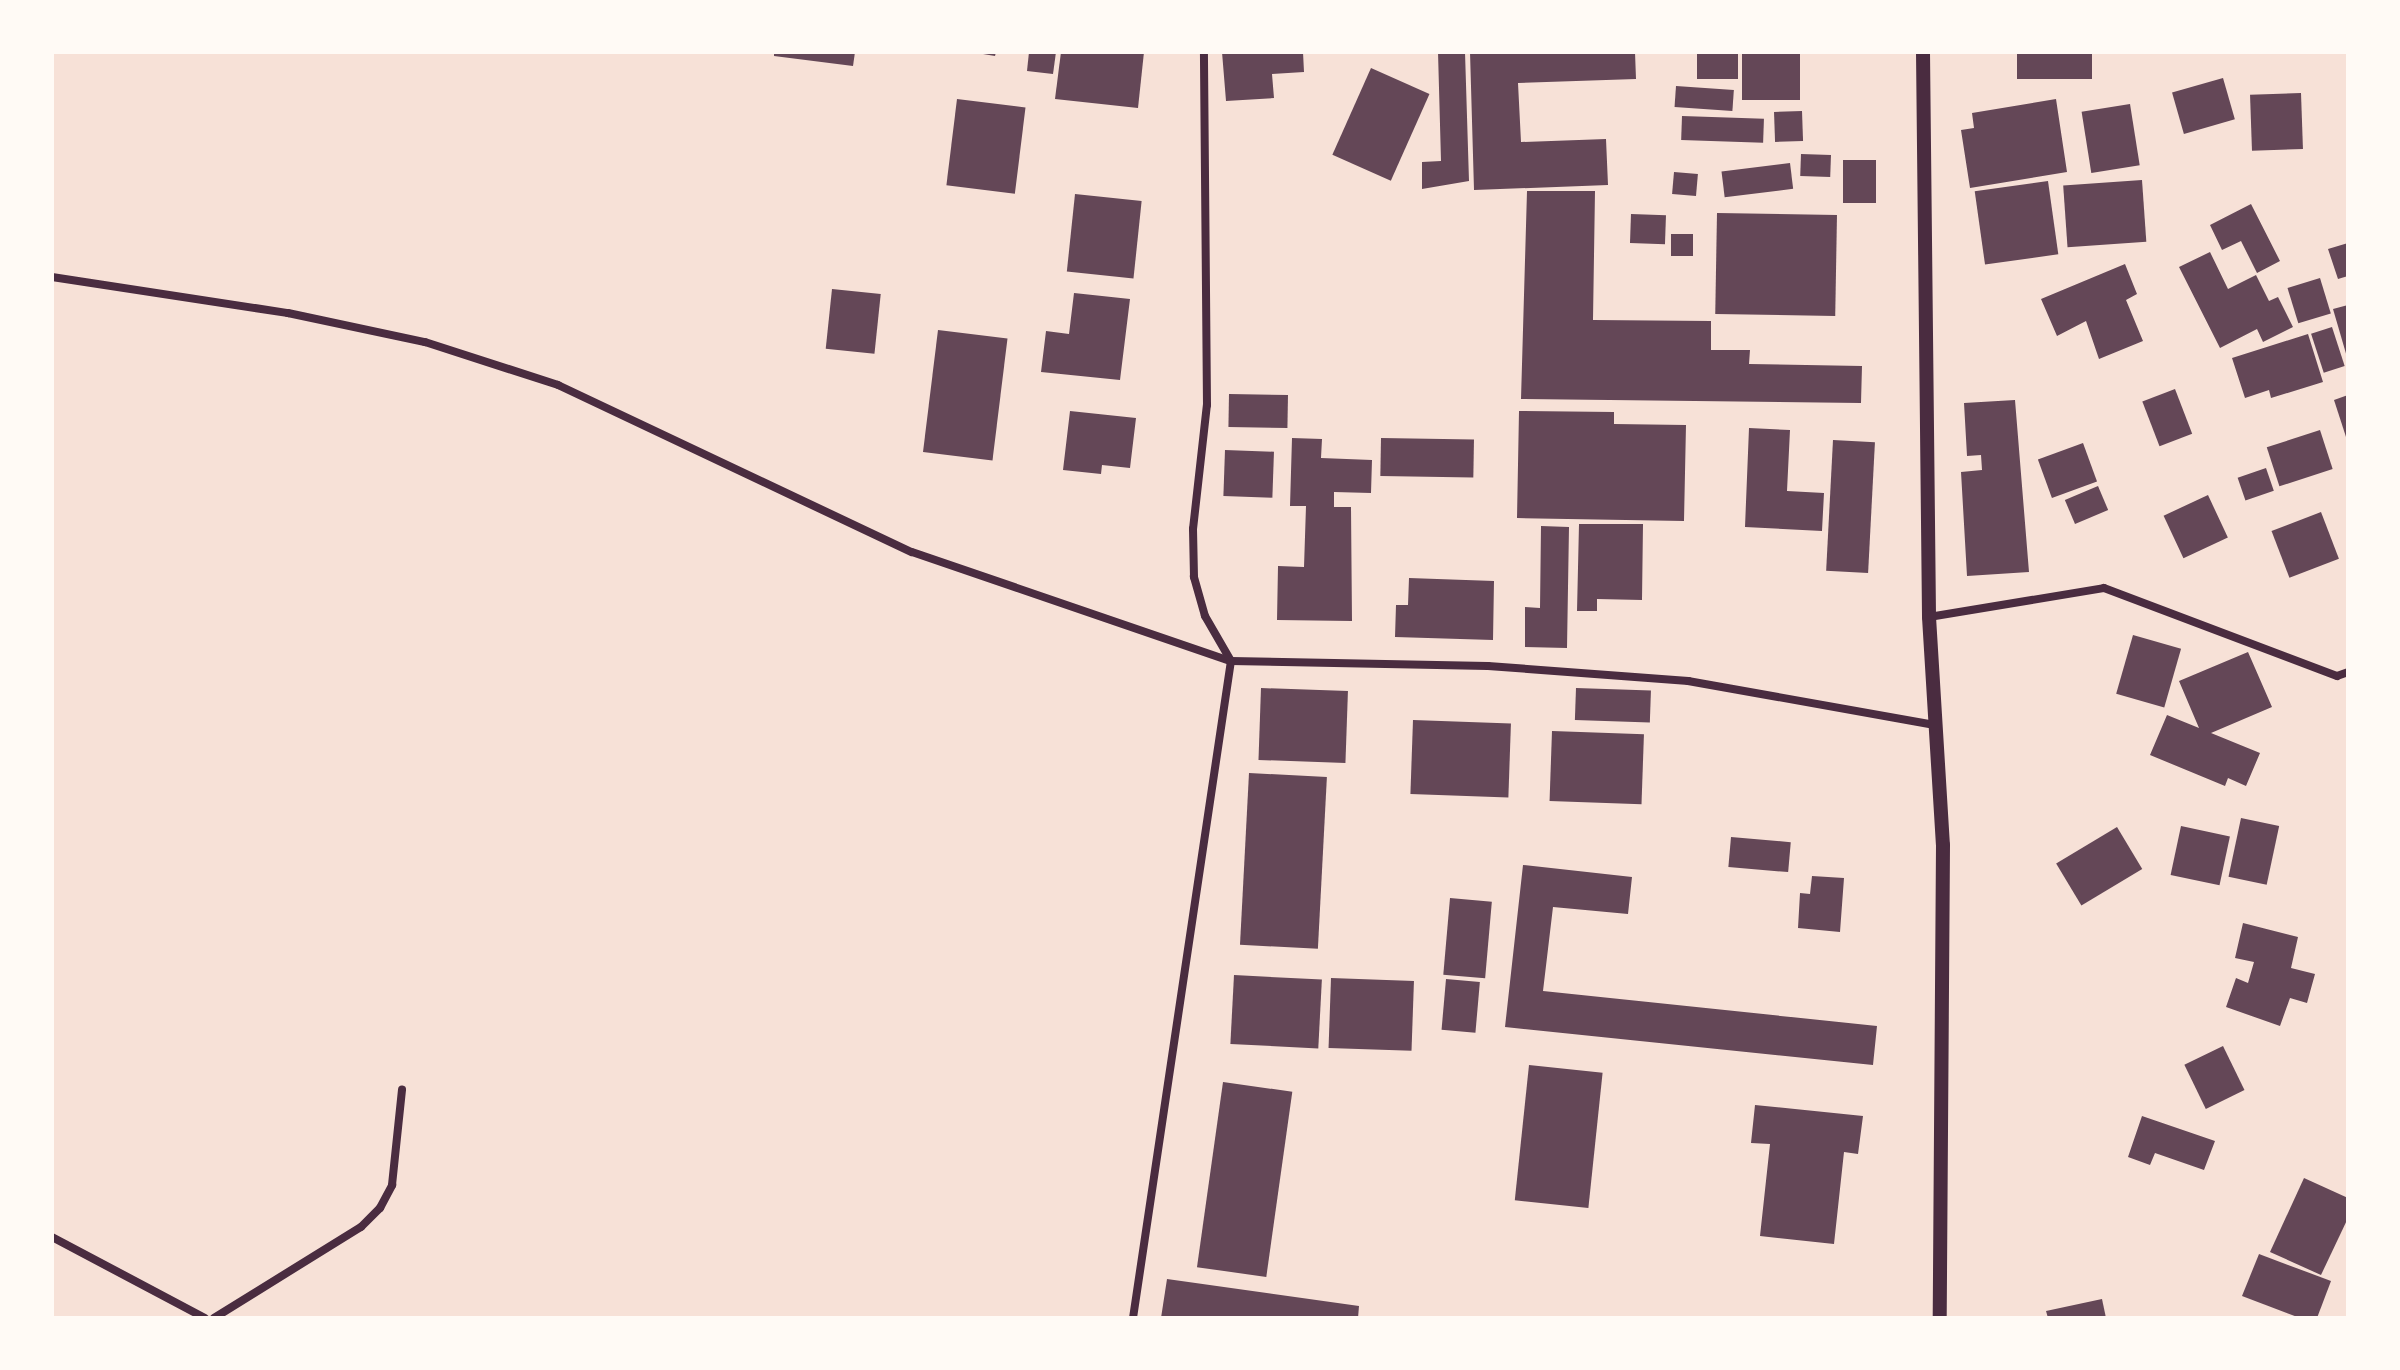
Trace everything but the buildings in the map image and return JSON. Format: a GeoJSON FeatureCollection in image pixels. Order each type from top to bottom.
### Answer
{"type":"FeatureCollection","features":[{"type":"Feature","properties":{"kind":"street"},"geometry":{"type":"LineString","coordinates":[[1133,1318],[1231,661],[1205,616],[1194,577],[1193,529],[1207,405],[1204,52]]}},
{"type":"Feature","properties":{"kind":"street"},"geometry":{"type":"LineString","coordinates":[[1923,52],[1929,617],[1943,845],[1940,1318]]}},
{"type":"Feature","properties":{"kind":"street"},"geometry":{"type":"LineString","coordinates":[[52,277],[288,313],[425,342],[558,385],[912,552],[1231,661],[1488,666],[1688,681],[1936,725]]}},
{"type":"Feature","properties":{"kind":"street"},"geometry":{"type":"LineString","coordinates":[[1929,617],[2104,588],[2337,676],[2348,672]]}},
{"type":"Feature","properties":{"kind":"street"},"geometry":{"type":"LineString","coordinates":[[214,1318],[361,1227],[380,1208],[392,1185],[402,1090]]}},
{"type":"Feature","properties":{"kind":"street"},"geometry":{"type":"LineString","coordinates":[[52,1237],[205,1318]]}}]}
